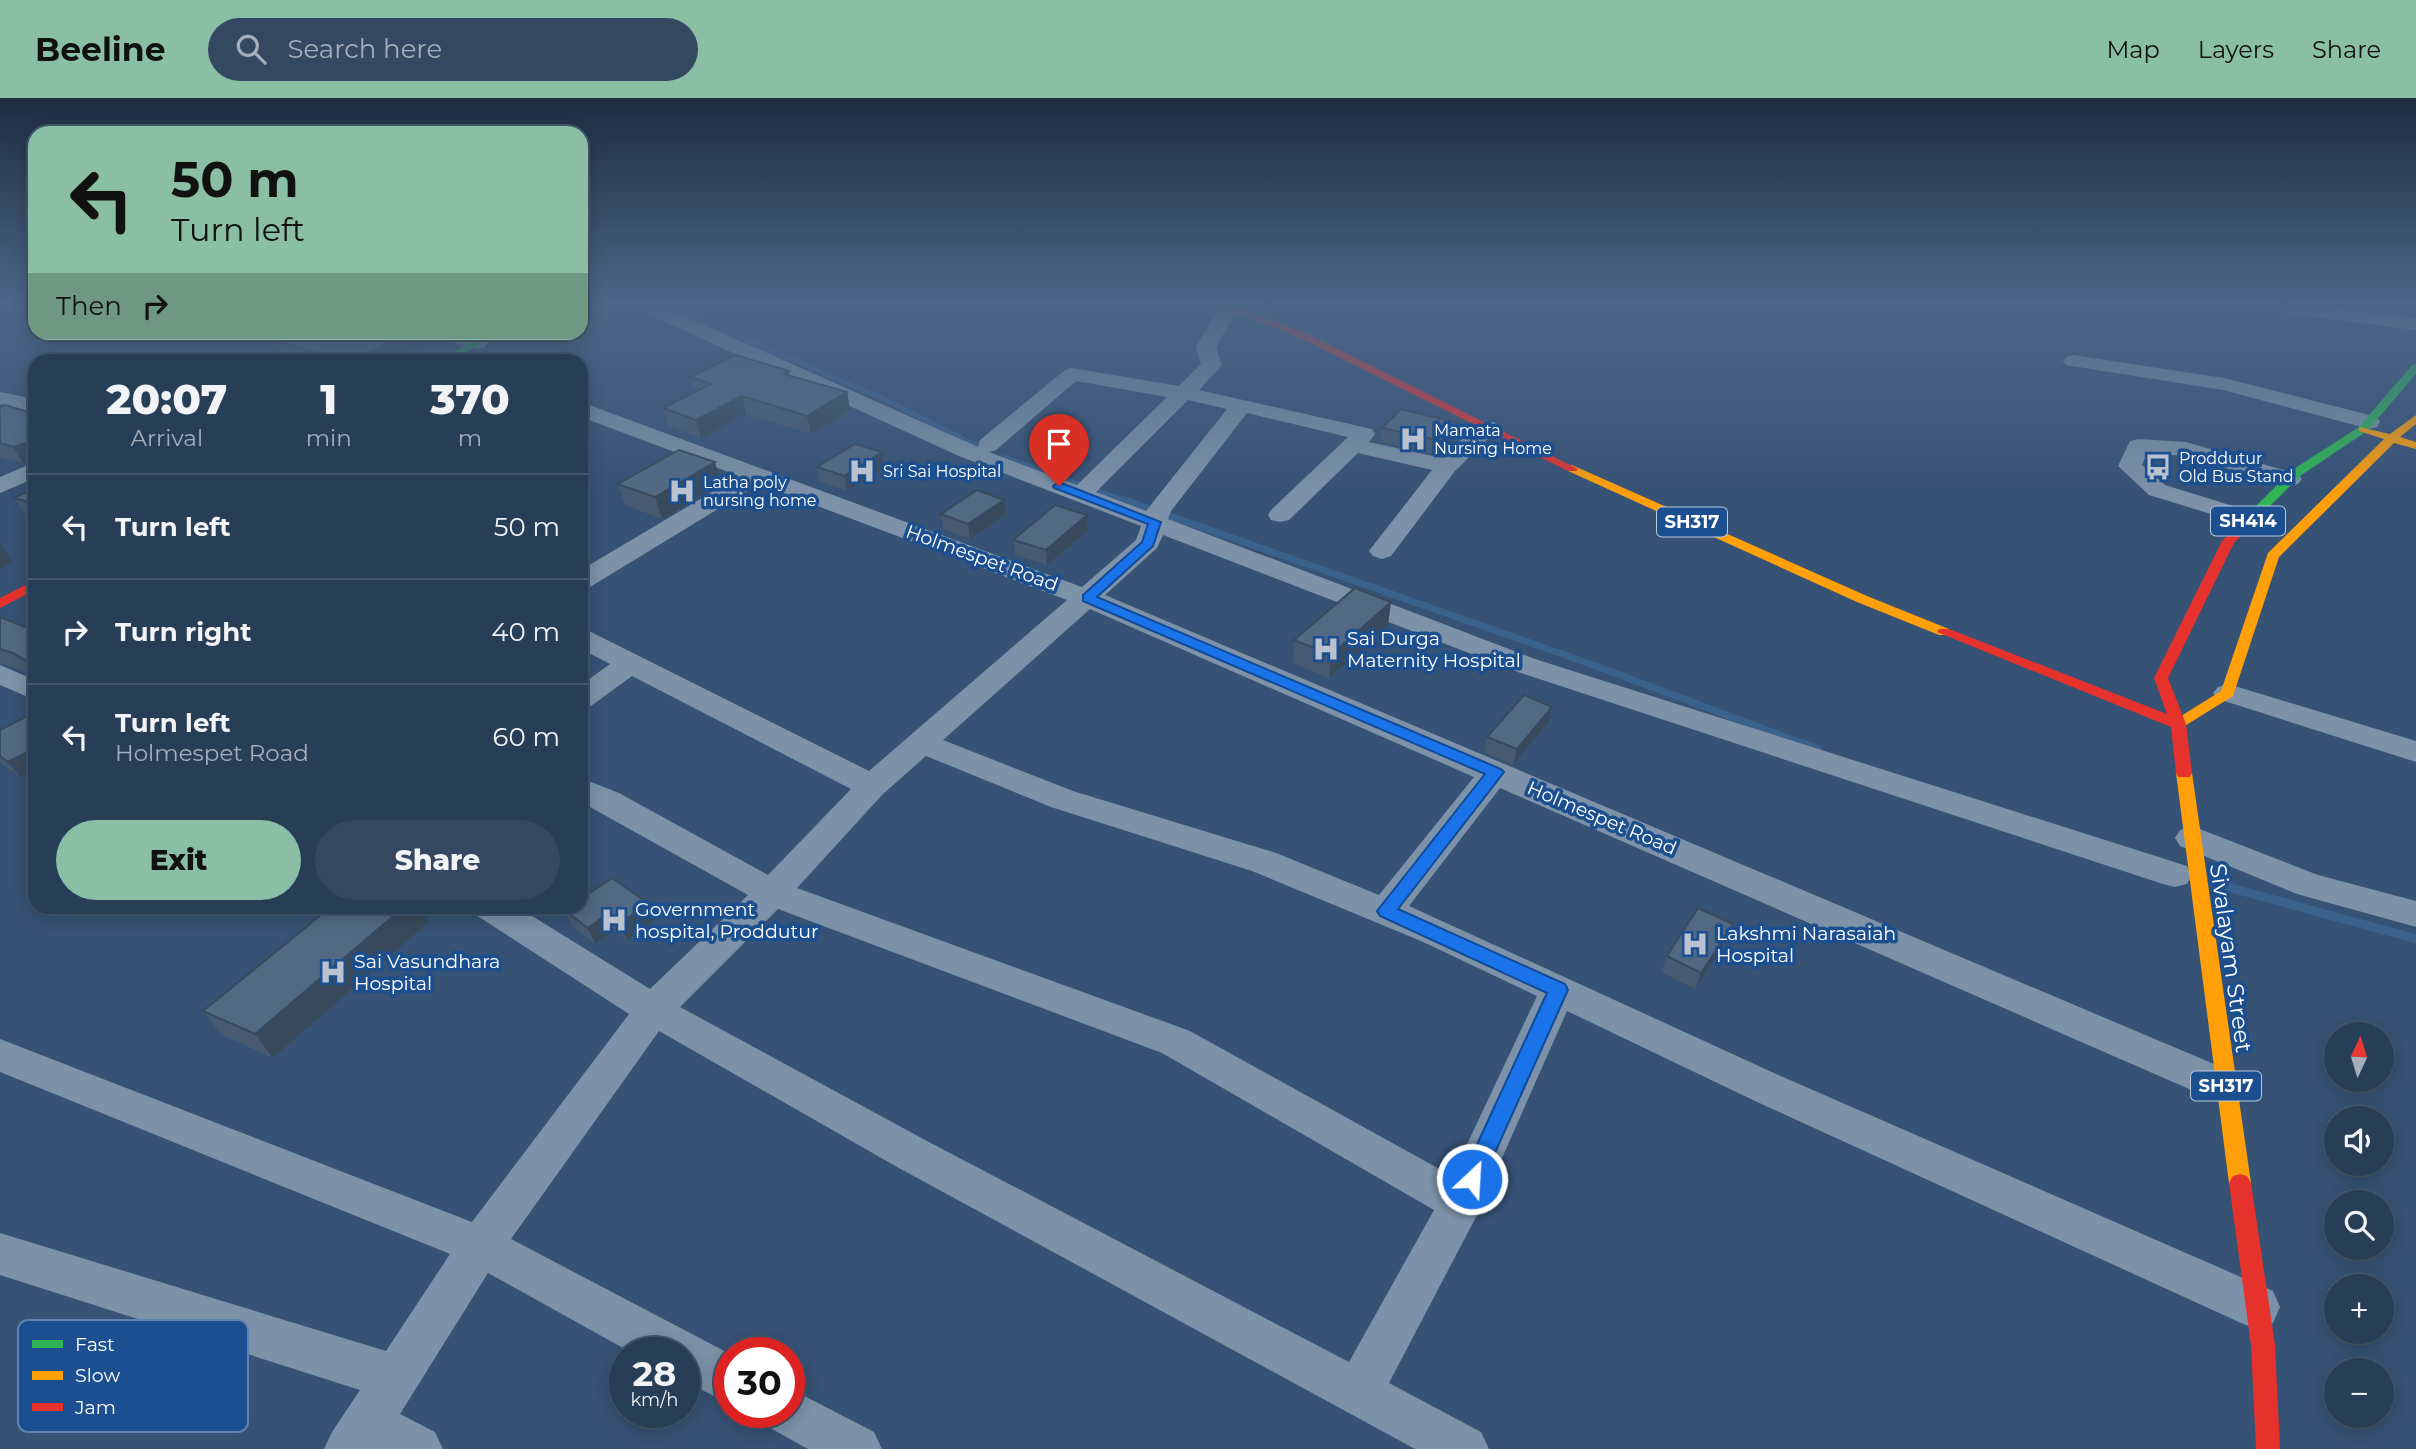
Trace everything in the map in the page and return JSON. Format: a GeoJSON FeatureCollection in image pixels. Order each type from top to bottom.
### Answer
{"type":"FeatureCollection","features":[{"type":"Feature","properties":{"kind":"main road","name":"SH317"},"geometry":{"type":"LineString","coordinates":[[1370,369],[1487,428],[1862,599],[2178,724]]}},
{"type":"Feature","properties":{"kind":"main road","name":"SH317"},"geometry":{"type":"LineString","coordinates":[[1390,369],[1527,434],[1855,578]]}},
{"type":"Feature","properties":{"kind":"main road","name":"SH414"},"geometry":{"type":"LineString","coordinates":[[2178,724],[2161,678],[2228,541],[2290,479],[2366,425],[2414,369]]}},
{"type":"Feature","properties":{"kind":"main road","name":"SH414"},"geometry":{"type":"LineString","coordinates":[[2228,693],[2273,556],[2392,438],[2416,418]]}},
{"type":"Feature","properties":{"kind":"main road"},"geometry":{"type":"LineString","coordinates":[[2366,425],[2416,446]]}},
{"type":"Feature","properties":{"kind":"main road"},"geometry":{"type":"LineString","coordinates":[[2248,521],[2289,539]]}},
{"type":"Feature","properties":{"kind":"main road"},"geometry":{"type":"LineString","coordinates":[[0,604],[28,588]]}},
{"type":"Feature","properties":{"kind":"main road"},"geometry":{"type":"LineString","coordinates":[[2146,691],[2201,709]]}},
{"type":"Feature","properties":{"kind":"main road"},"geometry":{"type":"LineString","coordinates":[[2178,724],[2228,693]]}},
{"type":"Feature","properties":{"kind":"main road","name":"Sivalayam Street"},"geometry":{"type":"LineString","coordinates":[[2178,724],[2263,1345],[2268,1449]]}},
{"type":"Feature","properties":{"kind":"street"},"geometry":{"type":"LineString","coordinates":[[786,369],[967,451],[1528,666],[2175,875]]}},
{"type":"Feature","properties":{"kind":"street"},"geometry":{"type":"LineString","coordinates":[[1081,494],[1208,369]]}},
{"type":"Feature","properties":{"kind":"street"},"geometry":{"type":"LineString","coordinates":[[2126,369],[2224,384],[2366,425]]}},
{"type":"Feature","properties":{"kind":"street"},"geometry":{"type":"LineString","coordinates":[[988,445],[1072,374],[1181,393],[1364,434],[1280,515]]}},
{"type":"Feature","properties":{"kind":"street"},"geometry":{"type":"LineString","coordinates":[[0,398],[28,405]]}},
{"type":"Feature","properties":{"kind":"street"},"geometry":{"type":"LineString","coordinates":[[418,1449],[357,1435],[397,1378],[481,1246],[653,1010],[772,893],[872,786],[1148,543],[1159,510],[1241,406]]}},
{"type":"Feature","properties":{"kind":"street","name":"Holmespet Road"},"geometry":{"type":"LineString","coordinates":[[588,412],[1088,598],[2226,1087]]}},
{"type":"Feature","properties":{"kind":"street"},"geometry":{"type":"LineString","coordinates":[[1382,551],[1447,466],[1487,428]]}},
{"type":"Feature","properties":{"kind":"street"},"geometry":{"type":"LineString","coordinates":[[1353,445],[1447,466]]}},
{"type":"Feature","properties":{"kind":"street"},"geometry":{"type":"LineString","coordinates":[[2248,521],[2157,490],[2130,467],[2138,446],[2186,449],[2290,479]]}},
{"type":"Feature","properties":{"kind":"street"},"geometry":{"type":"LineString","coordinates":[[588,577],[757,475]]}},
{"type":"Feature","properties":{"kind":"street"},"geometry":{"type":"LineString","coordinates":[[588,642],[872,786]]}},
{"type":"Feature","properties":{"kind":"street"},"geometry":{"type":"LineString","coordinates":[[588,694],[631,663]]}},
{"type":"Feature","properties":{"kind":"street"},"geometry":{"type":"LineString","coordinates":[[0,674],[28,688]]}},
{"type":"Feature","properties":{"kind":"street"},"geometry":{"type":"LineString","coordinates":[[2228,693],[2416,752]]}},
{"type":"Feature","properties":{"kind":"street"},"geometry":{"type":"LineString","coordinates":[[923,743],[1062,799],[1264,862],[1386,911],[1769,1089],[2257,1307]]}},
{"type":"Feature","properties":{"kind":"street"},"geometry":{"type":"LineString","coordinates":[[1386,911],[1496,772]]}},
{"type":"Feature","properties":{"kind":"street"},"geometry":{"type":"LineString","coordinates":[[588,792],[772,893],[1176,1042],[1461,1203]]}},
{"type":"Feature","properties":{"kind":"street"},"geometry":{"type":"LineString","coordinates":[[2192,838],[2309,885],[2416,914]]}},
{"type":"Feature","properties":{"kind":"street"},"geometry":{"type":"LineString","coordinates":[[501,914],[653,1010],[912,1154],[1464,1449]]}},
{"type":"Feature","properties":{"kind":"street"},"geometry":{"type":"LineString","coordinates":[[1358,1392],[1461,1203],[1558,990]]}},
{"type":"Feature","properties":{"kind":"street"},"geometry":{"type":"LineString","coordinates":[[0,1055],[481,1246],[649,1337]]}},
{"type":"Feature","properties":{"kind":"street"},"geometry":{"type":"LineString","coordinates":[[0,1254],[211,1320]]}},
{"type":"Feature","properties":{"kind":"street"},"geometry":{"type":"LineString","coordinates":[[248,1331],[397,1378]]}},
{"type":"Feature","properties":{"kind":"street"},"geometry":{"type":"LineString","coordinates":[[805,1421],[857,1449]]}},
{"type":"Feature","properties":{"kind":"building"},"geometry":{"type":"Polygon","coordinates":[[[707,369],[783,369],[789,371],[784,374],[847,392],[807,416],[742,396],[696,420],[663,408],[711,384],[690,377],[707,369]]]}},
{"type":"Feature","properties":{"kind":"building"},"geometry":{"type":"Polygon","coordinates":[[[5,405],[28,412],[28,451],[25,443],[13,447],[0,443],[0,407],[5,405]]]}},
{"type":"Feature","properties":{"kind":"building"},"geometry":{"type":"Polygon","coordinates":[[[1401,409],[1458,423],[1441,441],[1382,428],[1401,409]]]}},
{"type":"Feature","properties":{"kind":"building"},"geometry":{"type":"Polygon","coordinates":[[[855,444],[882,452],[844,476],[817,467],[855,444]]]}},
{"type":"Feature","properties":{"kind":"building"},"geometry":{"type":"Polygon","coordinates":[[[679,450],[715,462],[655,497],[618,484],[679,450]]]}},
{"type":"Feature","properties":{"kind":"building"},"geometry":{"type":"Polygon","coordinates":[[[977,490],[1004,500],[968,524],[941,514],[977,490]]]}},
{"type":"Feature","properties":{"kind":"building"},"geometry":{"type":"Polygon","coordinates":[[[28,491],[28,502],[14,498],[28,491]]]}},
{"type":"Feature","properties":{"kind":"building"},"geometry":{"type":"Polygon","coordinates":[[[1055,505],[1087,515],[1046,550],[1013,540],[1055,505]]]}},
{"type":"Feature","properties":{"kind":"building"},"geometry":{"type":"Polygon","coordinates":[[[1355,588],[1391,602],[1331,655],[1294,640],[1355,588]]]}},
{"type":"Feature","properties":{"kind":"building"},"geometry":{"type":"Polygon","coordinates":[[[0,617],[28,628],[28,658],[25,660],[0,649],[0,617]]]}},
{"type":"Feature","properties":{"kind":"building"},"geometry":{"type":"Polygon","coordinates":[[[1524,695],[1552,707],[1517,749],[1487,737],[1524,695]]]}},
{"type":"Feature","properties":{"kind":"building"},"geometry":{"type":"Polygon","coordinates":[[[28,716],[28,752],[8,762],[0,756],[0,730],[28,716]]]}},
{"type":"Feature","properties":{"kind":"building"},"geometry":{"type":"Polygon","coordinates":[[[612,878],[648,903],[620,924],[606,915],[588,928],[569,914],[588,914],[588,894],[612,878]]]}},
{"type":"Feature","properties":{"kind":"building"},"geometry":{"type":"Polygon","coordinates":[[[1698,908],[1733,924],[1701,973],[1667,956],[1698,908]]]}},
{"type":"Feature","properties":{"kind":"building"},"geometry":{"type":"Polygon","coordinates":[[[322,914],[396,914],[255,1034],[203,1011],[322,914]]]}},
{"type":"Feature","properties":{"kind":"waterway"},"geometry":{"type":"LineString","coordinates":[[815,369],[882,398],[987,451]]}},
{"type":"Feature","properties":{"kind":"waterway"},"geometry":{"type":"LineString","coordinates":[[1003,457],[1127,501]]}},
{"type":"Feature","properties":{"kind":"waterway"},"geometry":{"type":"LineString","coordinates":[[1122,499],[1596,666],[1809,746]]}},
{"type":"Feature","properties":{"kind":"waterway"},"geometry":{"type":"LineString","coordinates":[[1804,744],[1817,749]]}},
{"type":"Feature","properties":{"kind":"waterway"},"geometry":{"type":"LineString","coordinates":[[2213,883],[2416,939]]}},
{"type":"Feature","properties":{"kind":"traffic: fast"},"geometry":{"type":"LineString","coordinates":[[2258,511],[2296,473],[2363,429],[2414,369]]}},
{"type":"Feature","properties":{"kind":"traffic: slow"},"geometry":{"type":"LineString","coordinates":[[2178,724],[2228,693],[2273,556],[2392,438],[2416,418]]}},
{"type":"Feature","properties":{"kind":"traffic: slow"},"geometry":{"type":"LineString","coordinates":[[2363,429],[2416,446]]}},
{"type":"Feature","properties":{"kind":"traffic: slow"},"geometry":{"type":"LineString","coordinates":[[1572,469],[1862,599],[1944,632]]}},
{"type":"Feature","properties":{"kind":"traffic: slow"},"geometry":{"type":"LineString","coordinates":[[2184,773],[2240,1183]]}},
{"type":"Feature","properties":{"kind":"traffic: jam"},"geometry":{"type":"LineString","coordinates":[[1371,369],[1572,469]]}},
{"type":"Feature","properties":{"kind":"traffic: jam"},"geometry":{"type":"LineString","coordinates":[[2184,773],[2178,724],[2161,678],[2228,541],[2258,511]]}},
{"type":"Feature","properties":{"kind":"traffic: jam"},"geometry":{"type":"LineString","coordinates":[[0,604],[28,588]]}},
{"type":"Feature","properties":{"kind":"traffic: jam"},"geometry":{"type":"LineString","coordinates":[[1944,632],[2178,724]]}},
{"type":"Feature","properties":{"kind":"traffic: jam"},"geometry":{"type":"LineString","coordinates":[[2240,1183],[2263,1345],[2268,1449]]}},
{"type":"Feature","properties":{"kind":"place","name":"Mamata Nursing Home"},"geometry":{"type":"Point","coordinates":[1413,439]}},
{"type":"Feature","properties":{"kind":"place","name":"Proddutur Old Bus Stand"},"geometry":{"type":"Point","coordinates":[2158,467]}},
{"type":"Feature","properties":{"kind":"place","name":"Sri Sai Hospital"},"geometry":{"type":"Point","coordinates":[862,471]}},
{"type":"Feature","properties":{"kind":"place","name":"Latha poly nursing home"},"geometry":{"type":"Point","coordinates":[682,491]}},
{"type":"Feature","properties":{"kind":"place","name":"Sai Durga Maternity Hospital"},"geometry":{"type":"Point","coordinates":[1326,649]}},
{"type":"Feature","properties":{"kind":"place","name":"Government hospital, Proddutur"},"geometry":{"type":"Point","coordinates":[614,920]}},
{"type":"Feature","properties":{"kind":"place","name":"Lakshmi Narasaiah Hospital"},"geometry":{"type":"Point","coordinates":[1695,944]}},
{"type":"Feature","properties":{"kind":"place","name":"Sai Vasundhara Hospital"},"geometry":{"type":"Point","coordinates":[333,972]}},
{"type":"Feature","properties":{"kind":"route"},"geometry":{"type":"LineString","coordinates":[[1059,486],[1155,522],[1148,543],[1088,598],[1496,772],[1386,911],[1558,990],[1472,1179]]}}]}
